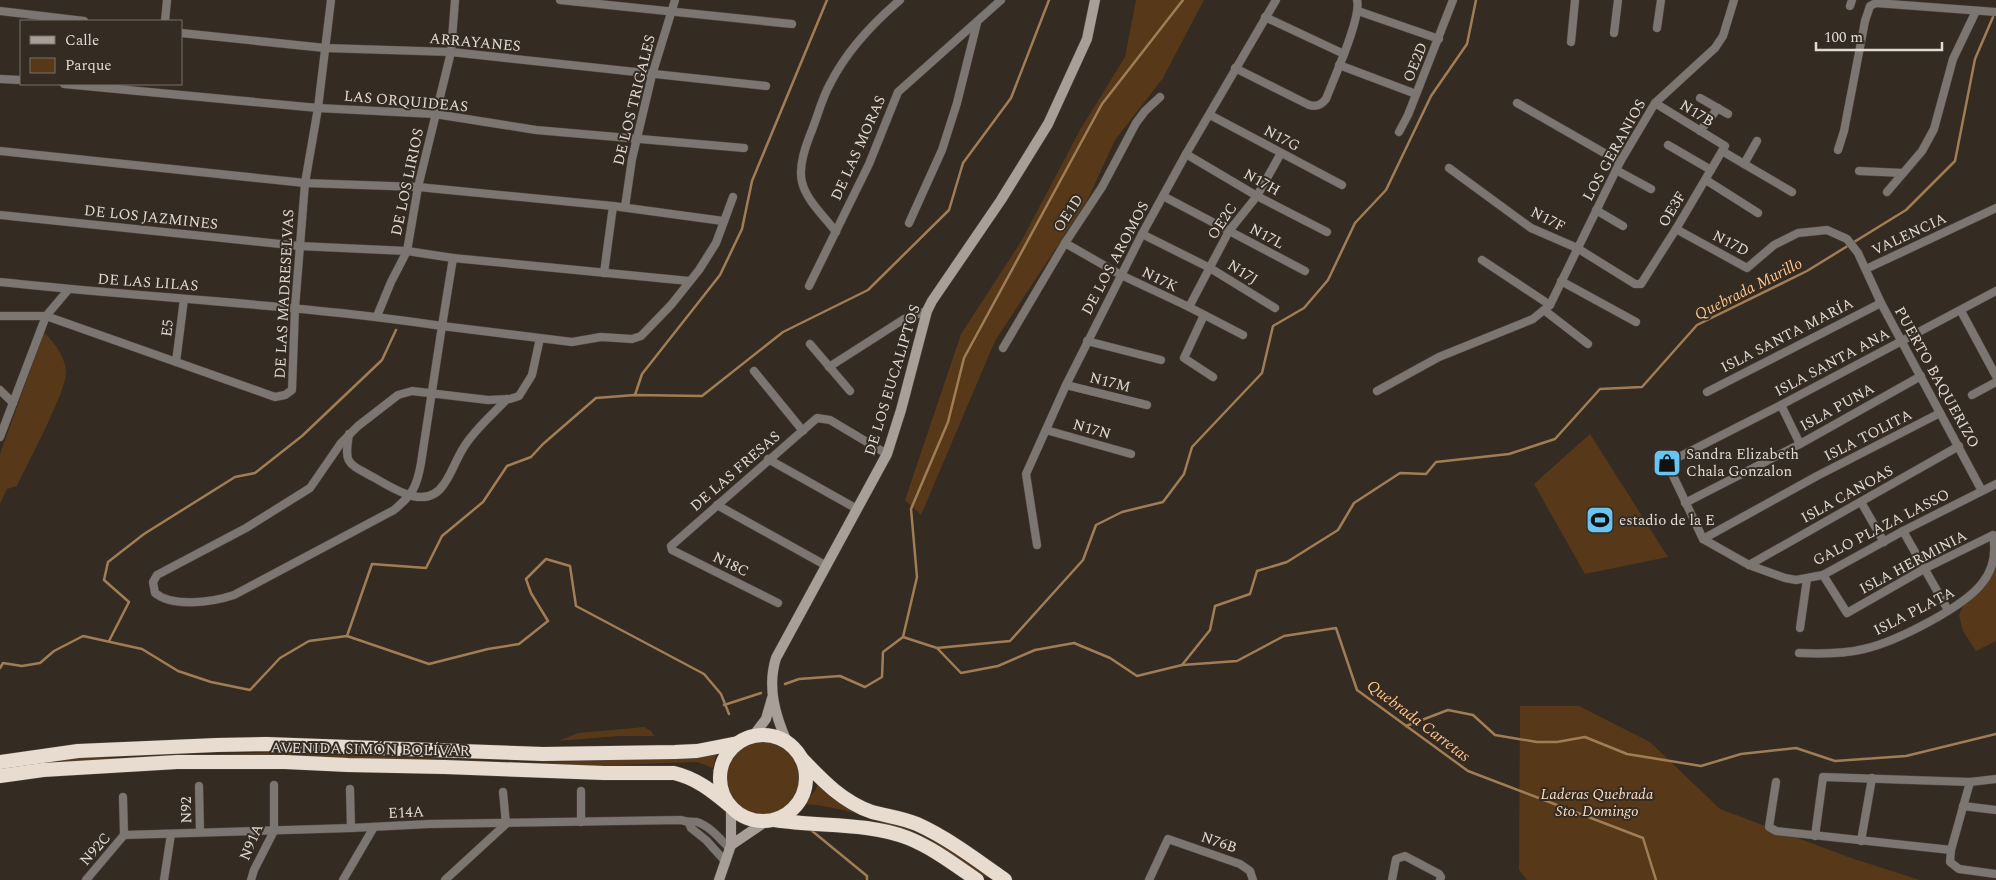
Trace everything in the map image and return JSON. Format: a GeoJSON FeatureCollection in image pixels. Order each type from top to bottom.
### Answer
{"type":"FeatureCollection","features":[{"type":"Feature","properties":{"kind":"highway"},"geometry":{"type":"LineString","coordinates":[[753,736],[770,736],[787,742],[823,780],[848,801],[873,812],[915,823],[936,834],[1005,880]]}},
{"type":"Feature","properties":{"kind":"highway","name":"AVENIDA SIMÓN BOLÍVAR"},"geometry":{"type":"LineString","coordinates":[[0,762],[78,751],[275,744],[552,754],[675,752],[697,751],[738,743],[753,736]]}},
{"type":"Feature","properties":{"kind":"highway","name":"AVENIDA SIMÓN BOLÍVAR"},"geometry":{"type":"LineString","coordinates":[[730,807],[723,793],[720,779],[722,766],[728,753],[738,743]]}},
{"type":"Feature","properties":{"kind":"highway"},"geometry":{"type":"LineString","coordinates":[[770,821],[787,814],[796,806],[803,795],[806,776],[801,757]]}},
{"type":"Feature","properties":{"kind":"highway","name":"AVENIDA SIMÓN BOLÍVAR"},"geometry":{"type":"LineString","coordinates":[[0,776],[53,769],[177,762],[285,762],[445,766],[604,773],[674,773],[685,775],[706,786],[730,807],[745,817],[800,824],[860,828],[892,833],[924,846],[977,880]]}},
{"type":"Feature","properties":{"kind":"street"},"geometry":{"type":"LineString","coordinates":[[165,20],[167,0]]}},
{"type":"Feature","properties":{"kind":"street","name":"DE LAS MADRESELVAS"},"geometry":{"type":"LineString","coordinates":[[0,316],[46,316],[275,397],[292,390],[298,246],[331,0]]}},
{"type":"Feature","properties":{"kind":"street","name":"DE LOS LIRIOS"},"geometry":{"type":"LineString","coordinates":[[377,316],[391,282],[407,251],[418,187],[450,52],[455,0]]}},
{"type":"Feature","properties":{"kind":"street"},"geometry":{"type":"LineString","coordinates":[[560,0],[670,13],[792,24]]}},
{"type":"Feature","properties":{"kind":"street","name":"DE LOS TRIGALES"},"geometry":{"type":"LineString","coordinates":[[625,207],[628,177],[652,75],[675,0]]}},
{"type":"Feature","properties":{"kind":"street"},"geometry":{"type":"LineString","coordinates":[[836,232],[806,193],[802,181],[802,167],[806,145],[829,85],[841,64],[856,44],[893,4],[900,0]]}},
{"type":"Feature","properties":{"kind":"street","name":"DE LAS MORAS"},"geometry":{"type":"LineString","coordinates":[[809,286],[869,164],[898,92],[1001,0]]}},
{"type":"Feature","properties":{"kind":"street","name":"DE LOS EUCALIPTOS"},"geometry":{"type":"LineString","coordinates":[[753,736],[766,719],[772,695],[772,678],[776,658],[887,454],[908,386],[927,311],[936,294],[1007,192],[1048,124],[1088,39],[1095,0]]}},
{"type":"Feature","properties":{"kind":"street","name":"DE LOS AROMOS"},"geometry":{"type":"LineString","coordinates":[[1037,545],[1026,474],[1087,341],[1142,234],[1235,68],[1276,0]]}},
{"type":"Feature","properties":{"kind":"street"},"geometry":{"type":"LineString","coordinates":[[1235,68],[1314,106],[1321,105],[1326,100],[1344,54],[1358,11],[1357,0]]}},
{"type":"Feature","properties":{"kind":"street","name":"OE2D"},"geometry":{"type":"LineString","coordinates":[[1399,132],[1408,115],[1453,0]]}},
{"type":"Feature","properties":{"kind":"street"},"geometry":{"type":"LineString","coordinates":[[1571,42],[1575,0]]}},
{"type":"Feature","properties":{"kind":"street"},"geometry":{"type":"LineString","coordinates":[[1614,33],[1618,0]]}},
{"type":"Feature","properties":{"kind":"street"},"geometry":{"type":"LineString","coordinates":[[1657,28],[1660,0]]}},
{"type":"Feature","properties":{"kind":"street","name":"LOS GERANIOS"},"geometry":{"type":"LineString","coordinates":[[1547,307],[1620,162],[1655,103],[1716,48],[1723,36],[1734,0]]}},
{"type":"Feature","properties":{"kind":"street"},"geometry":{"type":"LineString","coordinates":[[1838,150],[1844,130],[1865,21],[1870,6],[1876,3],[1996,12]]}},
{"type":"Feature","properties":{"kind":"street"},"geometry":{"type":"LineString","coordinates":[[0,11],[76,20]]}},
{"type":"Feature","properties":{"kind":"street"},"geometry":{"type":"LineString","coordinates":[[1358,11],[1439,39]]}},
{"type":"Feature","properties":{"kind":"street"},"geometry":{"type":"LineString","coordinates":[[1887,192],[1922,151],[1934,129],[1953,59],[1976,11]]}},
{"type":"Feature","properties":{"kind":"street"},"geometry":{"type":"LineString","coordinates":[[1266,17],[1344,54]]}},
{"type":"Feature","properties":{"kind":"street"},"geometry":{"type":"LineString","coordinates":[[909,223],[942,150],[957,103],[977,22]]}},
{"type":"Feature","properties":{"kind":"street","name":"ARRAYANES"},"geometry":{"type":"LineString","coordinates":[[182,33],[325,48],[450,52],[766,86]]}},
{"type":"Feature","properties":{"kind":"street"},"geometry":{"type":"LineString","coordinates":[[1339,65],[1416,94]]}},
{"type":"Feature","properties":{"kind":"street"},"geometry":{"type":"LineString","coordinates":[[0,79],[20,80]]}},
{"type":"Feature","properties":{"kind":"street","name":"LAS ORQUIDEAS"},"geometry":{"type":"LineString","coordinates":[[75,85],[318,108],[435,114],[536,130],[744,148]]}},
{"type":"Feature","properties":{"kind":"street"},"geometry":{"type":"LineString","coordinates":[[159,93],[160,85]]}},
{"type":"Feature","properties":{"kind":"street","name":"OE1D"},"geometry":{"type":"LineString","coordinates":[[1002,348],[1065,243],[1102,187],[1136,123],[1145,111],[1160,97]]}},
{"type":"Feature","properties":{"kind":"street"},"geometry":{"type":"LineString","coordinates":[[1700,98],[1728,114]]}},
{"type":"Feature","properties":{"kind":"street","name":"N17B"},"geometry":{"type":"LineString","coordinates":[[1655,103],[1700,131],[1744,164],[1792,192]]}},
{"type":"Feature","properties":{"kind":"street"},"geometry":{"type":"LineString","coordinates":[[1517,104],[1620,162]]}},
{"type":"Feature","properties":{"kind":"street"},"geometry":{"type":"LineString","coordinates":[[1700,131],[1718,108]]}},
{"type":"Feature","properties":{"kind":"street","name":"N17G"},"geometry":{"type":"LineString","coordinates":[[1210,115],[1342,184]]}},
{"type":"Feature","properties":{"kind":"street"},"geometry":{"type":"LineString","coordinates":[[1744,164],[1757,141]]}},
{"type":"Feature","properties":{"kind":"street"},"geometry":{"type":"LineString","coordinates":[[1668,145],[1711,170]]}},
{"type":"Feature","properties":{"kind":"street","name":"OE3F"},"geometry":{"type":"LineString","coordinates":[[1641,284],[1724,149]]}},
{"type":"Feature","properties":{"kind":"street"},"geometry":{"type":"LineString","coordinates":[[0,151],[305,183],[418,187],[625,207],[723,220]]}},
{"type":"Feature","properties":{"kind":"street","name":"OE2C"},"geometry":{"type":"LineString","coordinates":[[1190,307],[1229,231],[1257,196],[1281,153]]}},
{"type":"Feature","properties":{"kind":"street","name":"N17H"},"geometry":{"type":"LineString","coordinates":[[1186,154],[1257,196],[1327,232]]}},
{"type":"Feature","properties":{"kind":"street","name":"N17F"},"geometry":{"type":"LineString","coordinates":[[1449,168],[1531,228],[1577,248],[1635,284],[1641,284]]}},
{"type":"Feature","properties":{"kind":"street"},"geometry":{"type":"LineString","coordinates":[[1616,170],[1650,189]]}},
{"type":"Feature","properties":{"kind":"street"},"geometry":{"type":"LineString","coordinates":[[1859,171],[1903,174]]}},
{"type":"Feature","properties":{"kind":"street"},"geometry":{"type":"LineString","coordinates":[[1706,180],[1758,213]]}},
{"type":"Feature","properties":{"kind":"street","name":"N17L"},"geometry":{"type":"LineString","coordinates":[[1163,196],[1305,271]]}},
{"type":"Feature","properties":{"kind":"street"},"geometry":{"type":"LineString","coordinates":[[295,308],[377,316],[572,342],[601,337],[632,339],[641,336],[671,305],[699,270],[716,243],[733,197]]}},
{"type":"Feature","properties":{"kind":"street"},"geometry":{"type":"LineString","coordinates":[[604,273],[613,206]]}},
{"type":"Feature","properties":{"kind":"street","name":"VALENCIA"},"geometry":{"type":"LineString","coordinates":[[1881,303],[1866,269],[1996,208]]}},
{"type":"Feature","properties":{"kind":"street"},"geometry":{"type":"LineString","coordinates":[[1596,210],[1623,226]]}},
{"type":"Feature","properties":{"kind":"street","name":"DE LOS JAZMINES"},"geometry":{"type":"LineString","coordinates":[[0,215],[298,246],[407,251],[453,258],[689,281]]}},
{"type":"Feature","properties":{"kind":"street","name":"N17D"},"geometry":{"type":"LineString","coordinates":[[1676,229],[1747,268],[1774,245],[1798,233],[1827,230],[1847,239],[1858,253],[1866,269]]}},
{"type":"Feature","properties":{"kind":"street","name":"N17J"},"geometry":{"type":"LineString","coordinates":[[1142,234],[1210,268],[1275,308]]}},
{"type":"Feature","properties":{"kind":"street","name":"N17K"},"geometry":{"type":"LineString","coordinates":[[1065,243],[1121,275],[1190,307],[1243,335]]}},
{"type":"Feature","properties":{"kind":"street"},"geometry":{"type":"LineString","coordinates":[[410,497],[420,470],[453,258]]}},
{"type":"Feature","properties":{"kind":"street"},"geometry":{"type":"LineString","coordinates":[[1482,260],[1547,307],[1588,344]]}},
{"type":"Feature","properties":{"kind":"street"},"geometry":{"type":"LineString","coordinates":[[1561,281],[1636,322]]}},
{"type":"Feature","properties":{"kind":"street","name":"DE LAS LILAS"},"geometry":{"type":"LineString","coordinates":[[0,282],[68,290],[295,308]]}},
{"type":"Feature","properties":{"kind":"street"},"geometry":{"type":"LineString","coordinates":[[0,437],[46,316],[68,290]]}},
{"type":"Feature","properties":{"kind":"street","name":"ISLA SANTA ANA"},"geometry":{"type":"LineString","coordinates":[[1686,503],[1667,463],[1961,311],[1996,291]]}},
{"type":"Feature","properties":{"kind":"street","name":"E5"},"geometry":{"type":"LineString","coordinates":[[176,362],[184,299]]}},
{"type":"Feature","properties":{"kind":"street","name":"PUERTO BAQUERIZO"},"geometry":{"type":"LineString","coordinates":[[1881,303],[1982,491]]}},
{"type":"Feature","properties":{"kind":"street","name":"ISLA SANTA MARÍA"},"geometry":{"type":"LineString","coordinates":[[1707,392],[1881,303]]}},
{"type":"Feature","properties":{"kind":"street"},"geometry":{"type":"LineString","coordinates":[[1377,391],[1439,357],[1533,319],[1547,307]]}},
{"type":"Feature","properties":{"kind":"street"},"geometry":{"type":"LineString","coordinates":[[829,367],[904,319],[927,311]]}},
{"type":"Feature","properties":{"kind":"street"},"geometry":{"type":"LineString","coordinates":[[1961,311],[1996,376]]}},
{"type":"Feature","properties":{"kind":"street"},"geometry":{"type":"LineString","coordinates":[[1204,315],[1184,356],[1185,360],[1213,377]]}},
{"type":"Feature","properties":{"kind":"street"},"geometry":{"type":"LineString","coordinates":[[507,400],[464,446],[442,487],[430,495],[410,497],[383,516],[234,595],[218,600],[177,601],[166,600],[155,594],[153,582],[157,575],[218,544],[310,488],[334,452],[350,434],[398,394],[412,391],[488,400],[507,400],[520,396],[530,380],[537,358],[540,338]]}},
{"type":"Feature","properties":{"kind":"street"},"geometry":{"type":"LineString","coordinates":[[1087,341],[1161,360]]}},
{"type":"Feature","properties":{"kind":"street"},"geometry":{"type":"LineString","coordinates":[[810,344],[850,391]]}},
{"type":"Feature","properties":{"kind":"street"},"geometry":{"type":"LineString","coordinates":[[754,371],[803,431]]}},
{"type":"Feature","properties":{"kind":"street","name":"ISLA PUNA"},"geometry":{"type":"LineString","coordinates":[[1686,503],[1800,444],[1921,376]]}},
{"type":"Feature","properties":{"kind":"street"},"geometry":{"type":"LineString","coordinates":[[1972,395],[1996,382]]}},
{"type":"Feature","properties":{"kind":"street","name":"N17M"},"geometry":{"type":"LineString","coordinates":[[1066,385],[1147,405]]}},
{"type":"Feature","properties":{"kind":"street"},"geometry":{"type":"LineString","coordinates":[[0,390],[13,403]]}},
{"type":"Feature","properties":{"kind":"street"},"geometry":{"type":"LineString","coordinates":[[1781,405],[1800,444]]}},
{"type":"Feature","properties":{"kind":"street","name":"ISLA TOLITA"},"geometry":{"type":"LineString","coordinates":[[1703,539],[1817,476],[1940,413]]}},
{"type":"Feature","properties":{"kind":"street","name":"DE LAS FRESAS"},"geometry":{"type":"LineString","coordinates":[[672,550],[671,546],[815,419],[830,420],[887,454]]}},
{"type":"Feature","properties":{"kind":"street","name":"N17N"},"geometry":{"type":"LineString","coordinates":[[1046,430],[1131,454]]}},
{"type":"Feature","properties":{"kind":"street"},"geometry":{"type":"LineString","coordinates":[[350,434],[346,453],[352,466],[410,497]]}},
{"type":"Feature","properties":{"kind":"street","name":"ISLA CANOAS"},"geometry":{"type":"LineString","coordinates":[[1748,565],[1959,446]]}},
{"type":"Feature","properties":{"kind":"street"},"geometry":{"type":"LineString","coordinates":[[768,459],[857,509]]}},
{"type":"Feature","properties":{"kind":"street","name":"GALO PLAZA LASSO"},"geometry":{"type":"LineString","coordinates":[[1703,539],[1748,565],[1784,578],[1807,579],[1823,574],[1996,484]]}},
{"type":"Feature","properties":{"kind":"street"},"geometry":{"type":"LineString","coordinates":[[1862,502],[1884,542]]}},
{"type":"Feature","properties":{"kind":"street"},"geometry":{"type":"LineString","coordinates":[[1686,503],[1703,539]]}},
{"type":"Feature","properties":{"kind":"street"},"geometry":{"type":"LineString","coordinates":[[717,505],[825,565]]}},
{"type":"Feature","properties":{"kind":"street"},"geometry":{"type":"LineString","coordinates":[[1903,531],[1948,610]]}},
{"type":"Feature","properties":{"kind":"street","name":"ISLA HERMINIA"},"geometry":{"type":"LineString","coordinates":[[1823,574],[1847,613],[1924,569],[1993,535]]}},
{"type":"Feature","properties":{"kind":"street","name":"ISLA PLATA"},"geometry":{"type":"LineString","coordinates":[[1799,653],[1826,654],[1863,650],[1886,643],[1968,600],[1984,582],[1993,562],[1996,547],[1993,535]]}},
{"type":"Feature","properties":{"kind":"street","name":"N18C"},"geometry":{"type":"LineString","coordinates":[[672,550],[778,603]]}},
{"type":"Feature","properties":{"kind":"street"},"geometry":{"type":"LineString","coordinates":[[1800,628],[1807,579]]}},
{"type":"Feature","properties":{"kind":"street","name":"DE LOS EUCALIPTOS"},"geometry":{"type":"LineString","coordinates":[[772,695],[780,726],[787,742]]}},
{"type":"Feature","properties":{"kind":"street"},"geometry":{"type":"LineString","coordinates":[[1815,836],[1822,777],[1970,782],[1996,779]]}},
{"type":"Feature","properties":{"kind":"street"},"geometry":{"type":"LineString","coordinates":[[1861,841],[1872,778]]}},
{"type":"Feature","properties":{"kind":"street"},"geometry":{"type":"LineString","coordinates":[[1776,782],[1769,827],[1776,831],[1951,850]]}},
{"type":"Feature","properties":{"kind":"street"},"geometry":{"type":"LineString","coordinates":[[1970,782],[1951,850],[1950,862],[1959,869],[1996,874]]}},
{"type":"Feature","properties":{"kind":"street","name":"N92"},"geometry":{"type":"LineString","coordinates":[[199,786],[200,832]]}},
{"type":"Feature","properties":{"kind":"street","name":"N91A"},"geometry":{"type":"LineString","coordinates":[[251,880],[254,870],[274,831],[274,786]]}},
{"type":"Feature","properties":{"kind":"street"},"geometry":{"type":"LineString","coordinates":[[350,789],[351,828]]}},
{"type":"Feature","properties":{"kind":"street"},"geometry":{"type":"LineString","coordinates":[[445,880],[506,824],[503,792]]}},
{"type":"Feature","properties":{"kind":"street"},"geometry":{"type":"LineString","coordinates":[[581,792],[581,822]]}},
{"type":"Feature","properties":{"kind":"street"},"geometry":{"type":"LineString","coordinates":[[123,797],[124,835]]}},
{"type":"Feature","properties":{"kind":"street"},"geometry":{"type":"LineString","coordinates":[[1963,806],[1996,810]]}},
{"type":"Feature","properties":{"kind":"street"},"geometry":{"type":"LineString","coordinates":[[719,879],[730,847],[730,807]]}},
{"type":"Feature","properties":{"kind":"street","name":"E14A"},"geometry":{"type":"LineString","coordinates":[[124,835],[681,820],[704,826],[730,847]]}},
{"type":"Feature","properties":{"kind":"street"},"geometry":{"type":"LineString","coordinates":[[730,847],[770,821]]}},
{"type":"Feature","properties":{"kind":"street"},"geometry":{"type":"LineString","coordinates":[[689,823],[691,828],[710,844],[725,861]]}},
{"type":"Feature","properties":{"kind":"street"},"geometry":{"type":"LineString","coordinates":[[343,880],[374,827]]}},
{"type":"Feature","properties":{"kind":"street"},"geometry":{"type":"LineString","coordinates":[[164,880],[171,834]]}},
{"type":"Feature","properties":{"kind":"street","name":"N92C"},"geometry":{"type":"LineString","coordinates":[[86,880],[124,835]]}},
{"type":"Feature","properties":{"kind":"street","name":"N76B"},"geometry":{"type":"LineString","coordinates":[[1149,880],[1168,839],[1240,864],[1250,871],[1253,880]]}},
{"type":"Feature","properties":{"kind":"street"},"geometry":{"type":"LineString","coordinates":[[1392,880],[1396,859],[1405,856],[1439,874],[1440,880]]}},
{"type":"Feature","properties":{"kind":"green space"},"geometry":{"type":"Polygon","coordinates":[[[1136,0],[1204,0],[1163,78],[1115,140],[1087,201],[995,341],[921,515],[905,500],[961,334],[1022,240],[1080,130],[1125,57],[1136,0]]]}},
{"type":"Feature","properties":{"kind":"green space"},"geometry":{"type":"Polygon","coordinates":[[[44,332],[62,355],[66,372],[65,381],[54,410],[17,486],[7,489],[0,504],[0,454],[44,332]]]}},
{"type":"Feature","properties":{"kind":"green space","name":"estadio de la E"},"geometry":{"type":"Polygon","coordinates":[[[1590,434],[1668,557],[1585,574],[1534,484],[1590,434]]]}},
{"type":"Feature","properties":{"kind":"green space"},"geometry":{"type":"Polygon","coordinates":[[[1996,564],[1996,641],[1976,651],[1963,631],[1959,615],[1963,606],[1983,588],[1996,564]]]}},
{"type":"Feature","properties":{"kind":"green space","name":"Laderas Quebrada Sto. Domingo"},"geometry":{"type":"Polygon","coordinates":[[[1520,706],[1579,706],[1650,742],[1720,809],[1851,858],[1920,880],[1527,880],[1519,870],[1520,706]]]}},
{"type":"Feature","properties":{"kind":"green space"},"geometry":{"type":"Polygon","coordinates":[[[644,727],[651,731],[654,736],[619,736],[558,741],[578,733],[644,727]]]}},
{"type":"Feature","properties":{"kind":"green space"},"geometry":{"type":"Polygon","coordinates":[[[763,738],[778,741],[790,750],[799,762],[802,777],[799,792],[790,804],[778,813],[763,816],[748,813],[736,804],[727,792],[724,777],[727,762],[736,750],[748,741],[763,738]]]}},
{"type":"Feature","properties":{"kind":"green space"},"geometry":{"type":"Polygon","coordinates":[[[718,747],[713,768],[697,762],[538,768],[109,765],[52,761],[70,755],[141,760],[276,752],[538,763],[620,759],[718,747]]]}},
{"type":"Feature","properties":{"kind":"green space"},"geometry":{"type":"Polygon","coordinates":[[[820,777],[839,793],[881,820],[908,829],[949,849],[998,880],[985,877],[945,852],[877,821],[842,810],[805,804],[816,789],[820,777]]]}},
{"type":"Feature","properties":{"kind":"waterway"},"geometry":{"type":"LineString","coordinates":[[635,395],[642,374],[720,275],[742,229],[752,181],[827,0]]}},
{"type":"Feature","properties":{"kind":"waterway"},"geometry":{"type":"LineString","coordinates":[[347,636],[372,564],[426,568],[442,536],[483,502],[507,466],[531,457],[543,444],[596,398],[635,395],[702,396],[783,332],[868,290],[949,210],[963,163],[1011,98],[1049,0]]}},
{"type":"Feature","properties":{"kind":"waterway"},"geometry":{"type":"LineString","coordinates":[[903,637],[917,577],[911,509],[948,422],[964,358],[1102,104],[1183,0]]}},
{"type":"Feature","properties":{"kind":"waterway"},"geometry":{"type":"LineString","coordinates":[[937,648],[1010,641],[1083,560],[1096,525],[1122,512],[1163,502],[1184,474],[1192,447],[1262,373],[1273,326],[1304,308],[1328,280],[1355,223],[1386,190],[1431,96],[1467,44],[1476,0]]}},
{"type":"Feature","properties":{"kind":"waterway","name":"Quebrada Murillo"},"geometry":{"type":"LineString","coordinates":[[1182,665],[1210,630],[1215,606],[1250,594],[1257,571],[1287,562],[1338,530],[1354,503],[1400,473],[1426,474],[1436,462],[1509,454],[1555,439],[1600,389],[1642,387],[1697,325],[1807,271],[1906,210],[1955,161],[1975,59],[1993,17]]}},
{"type":"Feature","properties":{"kind":"waterway"},"geometry":{"type":"LineString","coordinates":[[109,641],[129,602],[104,580],[108,562],[144,534],[235,477],[255,473],[302,436],[382,360],[396,330]]}},
{"type":"Feature","properties":{"kind":"waterway"},"geometry":{"type":"LineString","coordinates":[[0,668],[3,663],[22,666],[40,663],[54,651],[83,636],[142,649],[178,671],[211,682],[250,690],[280,658],[309,641],[347,636],[429,664],[488,649],[519,644],[548,621],[531,593],[526,579],[546,559],[570,566],[576,606],[704,674],[721,694],[729,714]]}},
{"type":"Feature","properties":{"kind":"waterway","name":"Quebrada Carretas"},"geometry":{"type":"LineString","coordinates":[[785,684],[799,679],[840,676],[865,687],[882,677],[883,652],[903,637],[937,648],[961,673],[998,666],[1035,650],[1074,643],[1110,658],[1137,676],[1182,665],[1237,661],[1284,636],[1336,628],[1357,690],[1468,771],[1643,838],[1656,880]]}},
{"type":"Feature","properties":{"kind":"waterway","name":"Quebrada Carretas"},"geometry":{"type":"LineString","coordinates":[[724,705],[761,693]]}},
{"type":"Feature","properties":{"kind":"waterway"},"geometry":{"type":"LineString","coordinates":[[1406,726],[1448,710],[1473,715],[1495,735],[1537,742],[1557,742],[1585,737],[1627,754],[1701,766],[1741,754],[1796,748],[1835,761],[1906,756],[1996,734]]}},
{"type":"Feature","properties":{"kind":"waterway"},"geometry":{"type":"LineString","coordinates":[[811,830],[867,876],[867,880]]}},
{"type":"Feature","properties":{"kind":"place","name":"Sandra Elizabeth Chala Gonzalon"},"geometry":{"type":"Point","coordinates":[1667,463]}},
{"type":"Feature","properties":{"kind":"place","name":"estadio de la E"},"geometry":{"type":"Point","coordinates":[1600,520]}}]}
